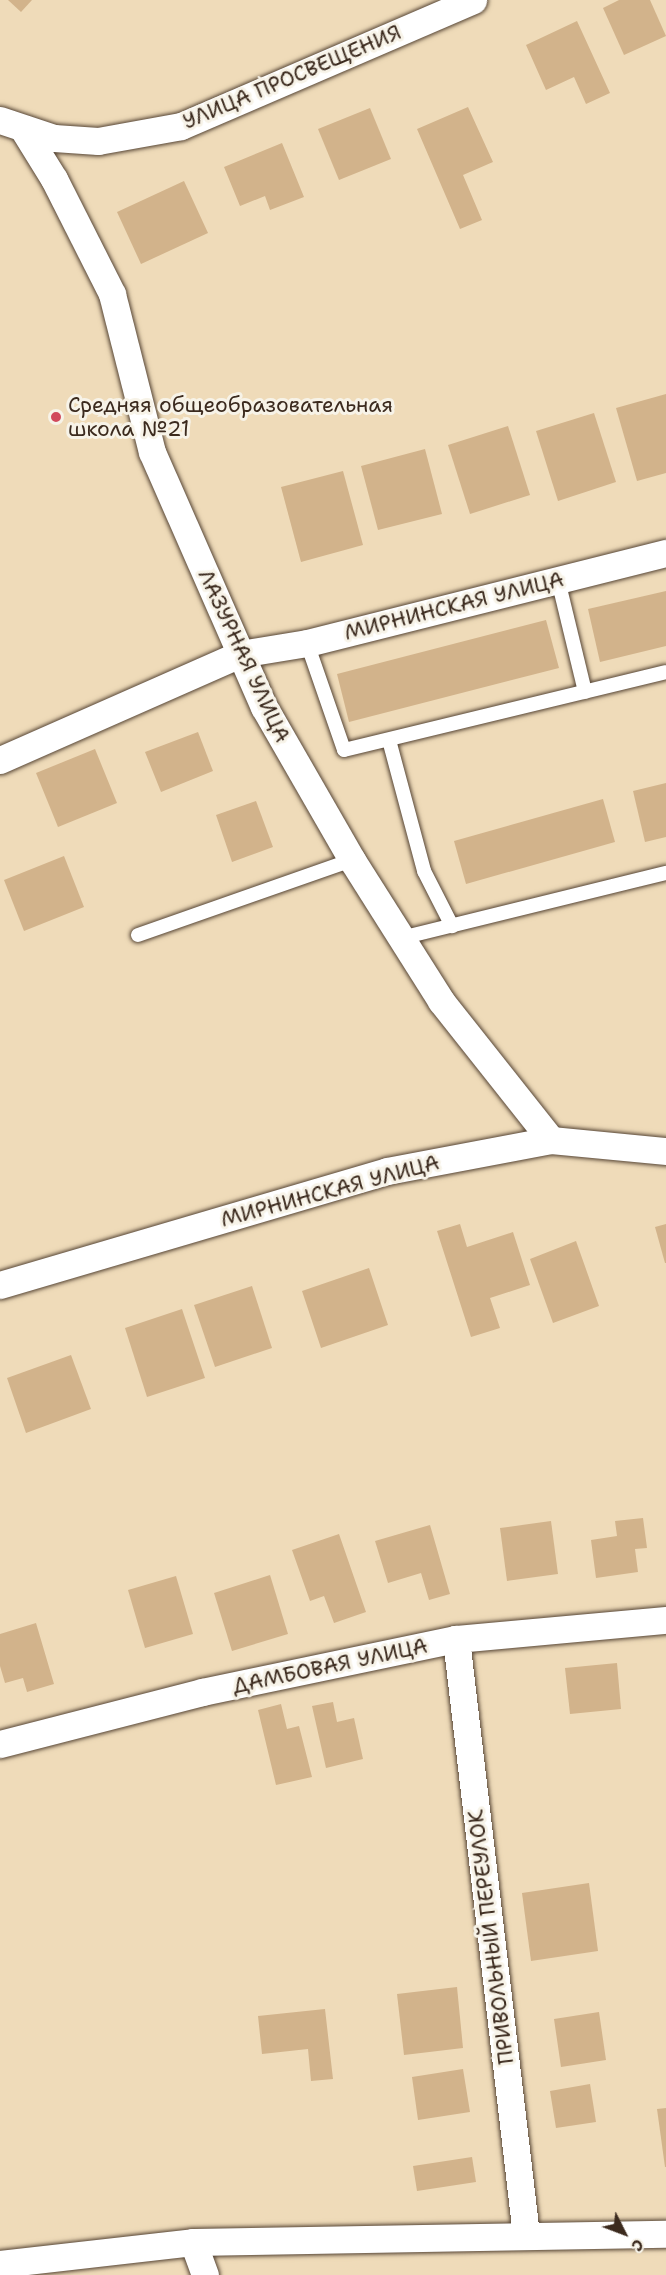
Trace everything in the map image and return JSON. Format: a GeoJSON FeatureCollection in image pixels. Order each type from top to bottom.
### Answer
{"type":"FeatureCollection","features":[{"type":"Feature","properties":{"kind":"street","name":"УЛИЦА ПРОСВЕЩЕНИЯ"},"geometry":{"type":"LineString","coordinates":[[12,125],[54,138],[98,141],[181,126],[473,0]]}},
{"type":"Feature","properties":{"kind":"street","name":"ЛАЗУРНАЯ УЛИЦА"},"geometry":{"type":"LineString","coordinates":[[12,125],[54,179],[112,294],[152,452],[264,707],[352,860],[441,1001],[550,1140]]}},
{"type":"Feature","properties":{"kind":"street","name":"МИРНИНСКАЯ УЛИЦА"},"geometry":{"type":"LineString","coordinates":[[0,760],[240,654],[307,643],[666,553]]}},
{"type":"Feature","properties":{"kind":"street","name":"МИРНИНСКАЯ УЛИЦА"},"geometry":{"type":"LineString","coordinates":[[0,1286],[387,1171],[550,1140],[666,1151]]}},
{"type":"Feature","properties":{"kind":"street","name":"ДАМБОВАЯ УЛИЦА"},"geometry":{"type":"LineString","coordinates":[[0,1744],[202,1692],[456,1640],[666,1620]]}},
{"type":"Feature","properties":{"kind":"street","name":"ПРИВОЛЬНЫЙ ПЕРЕУЛОК"},"geometry":{"type":"LineString","coordinates":[[456,1640],[526,2235]]}},
{"type":"Feature","properties":{"kind":"street"},"geometry":{"type":"LineString","coordinates":[[0,2264],[194,2242],[666,2234]]}},
{"type":"Feature","properties":{"kind":"street"},"geometry":{"type":"LineString","coordinates":[[194,2242],[205,2275]]}},
{"type":"Feature","properties":{"kind":"lane"},"geometry":{"type":"LineString","coordinates":[[558,580],[585,692]]}},
{"type":"Feature","properties":{"kind":"lane"},"geometry":{"type":"LineString","coordinates":[[307,643],[344,750],[666,672]]}},
{"type":"Feature","properties":{"kind":"lane"},"geometry":{"type":"LineString","coordinates":[[389,740],[424,871],[452,926]]}},
{"type":"Feature","properties":{"kind":"lane"},"geometry":{"type":"LineString","coordinates":[[138,935],[352,860]]}},
{"type":"Feature","properties":{"kind":"lane"},"geometry":{"type":"LineString","coordinates":[[401,938],[666,873]]}},
{"type":"Feature","properties":{"kind":"building"},"geometry":{"type":"Polygon","coordinates":[[[8,0],[32,0],[21,12],[8,0]]]}},
{"type":"Feature","properties":{"kind":"building"},"geometry":{"type":"Polygon","coordinates":[[[619,0],[650,0],[666,36],[624,55],[603,8],[619,0]]]}},
{"type":"Feature","properties":{"kind":"building"},"geometry":{"type":"Polygon","coordinates":[[[577,21],[610,93],[586,104],[574,77],[546,90],[526,45],[577,21]]]}},
{"type":"Feature","properties":{"kind":"building"},"geometry":{"type":"Polygon","coordinates":[[[468,107],[493,162],[463,175],[482,220],[460,229],[417,129],[468,107]]]}},
{"type":"Feature","properties":{"kind":"building"},"geometry":{"type":"Polygon","coordinates":[[[370,108],[391,159],[339,180],[318,129],[370,108]]]}},
{"type":"Feature","properties":{"kind":"building"},"geometry":{"type":"Polygon","coordinates":[[[282,143],[304,197],[270,210],[265,196],[240,206],[224,167],[282,143]]]}},
{"type":"Feature","properties":{"kind":"building"},"geometry":{"type":"Polygon","coordinates":[[[184,181],[208,233],[141,264],[117,212],[184,181]]]}},
{"type":"Feature","properties":{"kind":"building"},"geometry":{"type":"Polygon","coordinates":[[[666,394],[666,473],[637,481],[616,408],[666,394]]]}},
{"type":"Feature","properties":{"kind":"building"},"geometry":{"type":"Polygon","coordinates":[[[594,413],[616,482],[558,501],[536,431],[594,413]]]}},
{"type":"Feature","properties":{"kind":"building"},"geometry":{"type":"Polygon","coordinates":[[[508,426],[530,495],[470,514],[448,445],[508,426]]]}},
{"type":"Feature","properties":{"kind":"building"},"geometry":{"type":"Polygon","coordinates":[[[425,449],[442,514],[378,530],[361,466],[425,449]]]}},
{"type":"Feature","properties":{"kind":"building"},"geometry":{"type":"Polygon","coordinates":[[[343,471],[363,545],[301,562],[281,487],[343,471]]]}},
{"type":"Feature","properties":{"kind":"building"},"geometry":{"type":"Polygon","coordinates":[[[666,591],[666,646],[600,662],[588,609],[666,591]]]}},
{"type":"Feature","properties":{"kind":"building"},"geometry":{"type":"Polygon","coordinates":[[[546,620],[559,668],[349,722],[337,674],[546,620]]]}},
{"type":"Feature","properties":{"kind":"building"},"geometry":{"type":"Polygon","coordinates":[[[198,732],[213,771],[161,792],[145,752],[198,732]]]}},
{"type":"Feature","properties":{"kind":"building"},"geometry":{"type":"Polygon","coordinates":[[[95,749],[117,803],[58,827],[36,773],[95,749]]]}},
{"type":"Feature","properties":{"kind":"building"},"geometry":{"type":"Polygon","coordinates":[[[666,783],[666,837],[645,842],[633,791],[666,783]]]}},
{"type":"Feature","properties":{"kind":"building"},"geometry":{"type":"Polygon","coordinates":[[[603,799],[615,842],[466,884],[454,841],[603,799]]]}},
{"type":"Feature","properties":{"kind":"building"},"geometry":{"type":"Polygon","coordinates":[[[256,801],[273,847],[232,862],[216,815],[256,801]]]}},
{"type":"Feature","properties":{"kind":"building"},"geometry":{"type":"Polygon","coordinates":[[[64,856],[84,907],[24,931],[4,880],[64,856]]]}},
{"type":"Feature","properties":{"kind":"building"},"geometry":{"type":"Polygon","coordinates":[[[460,1224],[467,1247],[513,1232],[530,1285],[490,1298],[500,1328],[471,1337],[437,1231],[460,1224]]]}},
{"type":"Feature","properties":{"kind":"building"},"geometry":{"type":"Polygon","coordinates":[[[666,1224],[666,1263],[665,1263],[655,1227],[666,1224]]]}},
{"type":"Feature","properties":{"kind":"building"},"geometry":{"type":"Polygon","coordinates":[[[576,1241],[599,1306],[553,1323],[530,1259],[576,1241]]]}},
{"type":"Feature","properties":{"kind":"building"},"geometry":{"type":"Polygon","coordinates":[[[369,1268],[388,1325],[321,1348],[302,1291],[369,1268]]]}},
{"type":"Feature","properties":{"kind":"building"},"geometry":{"type":"Polygon","coordinates":[[[252,1286],[272,1348],[215,1367],[194,1305],[252,1286]]]}},
{"type":"Feature","properties":{"kind":"building"},"geometry":{"type":"Polygon","coordinates":[[[182,1309],[205,1378],[147,1397],[125,1328],[182,1309]]]}},
{"type":"Feature","properties":{"kind":"building"},"geometry":{"type":"Polygon","coordinates":[[[71,1355],[91,1409],[26,1433],[7,1378],[71,1355]]]}},
{"type":"Feature","properties":{"kind":"building"},"geometry":{"type":"Polygon","coordinates":[[[643,1518],[647,1548],[635,1549],[638,1572],[596,1578],[591,1540],[617,1536],[615,1521],[643,1518]]]}},
{"type":"Feature","properties":{"kind":"building"},"geometry":{"type":"Polygon","coordinates":[[[551,1521],[558,1574],[507,1581],[500,1528],[551,1521]]]}},
{"type":"Feature","properties":{"kind":"building"},"geometry":{"type":"Polygon","coordinates":[[[430,1525],[450,1594],[429,1600],[421,1573],[388,1583],[375,1541],[430,1525]]]}},
{"type":"Feature","properties":{"kind":"building"},"geometry":{"type":"Polygon","coordinates":[[[339,1534],[366,1612],[334,1623],[324,1596],[310,1601],[292,1550],[339,1534]]]}},
{"type":"Feature","properties":{"kind":"building"},"geometry":{"type":"Polygon","coordinates":[[[270,1575],[288,1634],[232,1651],[214,1593],[270,1575]]]}},
{"type":"Feature","properties":{"kind":"building"},"geometry":{"type":"Polygon","coordinates":[[[176,1576],[193,1634],[145,1648],[128,1590],[176,1576]]]}},
{"type":"Feature","properties":{"kind":"building"},"geometry":{"type":"Polygon","coordinates":[[[36,1623],[54,1684],[27,1692],[23,1678],[5,1683],[0,1666],[0,1634],[36,1623]]]}},
{"type":"Feature","properties":{"kind":"building"},"geometry":{"type":"Polygon","coordinates":[[[617,1663],[621,1709],[570,1714],[565,1668],[617,1663]]]}},
{"type":"Feature","properties":{"kind":"building"},"geometry":{"type":"Polygon","coordinates":[[[333,1702],[337,1722],[354,1718],[363,1759],[326,1768],[312,1706],[333,1702]]]}},
{"type":"Feature","properties":{"kind":"building"},"geometry":{"type":"Polygon","coordinates":[[[281,1704],[287,1729],[299,1726],[312,1777],[276,1785],[258,1710],[281,1704]]]}},
{"type":"Feature","properties":{"kind":"building"},"geometry":{"type":"Polygon","coordinates":[[[589,1883],[598,1951],[531,1961],[522,1893],[589,1883]]]}},
{"type":"Feature","properties":{"kind":"building"},"geometry":{"type":"Polygon","coordinates":[[[457,1987],[463,2048],[404,2055],[397,1994],[457,1987]]]}},
{"type":"Feature","properties":{"kind":"building"},"geometry":{"type":"Polygon","coordinates":[[[325,2009],[333,2079],[311,2081],[308,2049],[262,2054],[258,2016],[325,2009]]]}},
{"type":"Feature","properties":{"kind":"building"},"geometry":{"type":"Polygon","coordinates":[[[599,2012],[606,2060],[561,2067],[554,2019],[599,2012]]]}},
{"type":"Feature","properties":{"kind":"building"},"geometry":{"type":"Polygon","coordinates":[[[463,2069],[470,2112],[418,2120],[412,2077],[463,2069]]]}},
{"type":"Feature","properties":{"kind":"building"},"geometry":{"type":"Polygon","coordinates":[[[590,2084],[596,2122],[556,2128],[550,2091],[590,2084]]]}},
{"type":"Feature","properties":{"kind":"building"},"geometry":{"type":"Polygon","coordinates":[[[666,2108],[666,2167],[665,2167],[657,2109],[666,2108]]]}},
{"type":"Feature","properties":{"kind":"building"},"geometry":{"type":"Polygon","coordinates":[[[472,2157],[476,2182],[417,2191],[413,2166],[472,2157]]]}},
{"type":"Feature","properties":{"kind":"place","name":"Средняя общеобразовательная школа №21"},"geometry":{"type":"Point","coordinates":[56,417]}}]}
